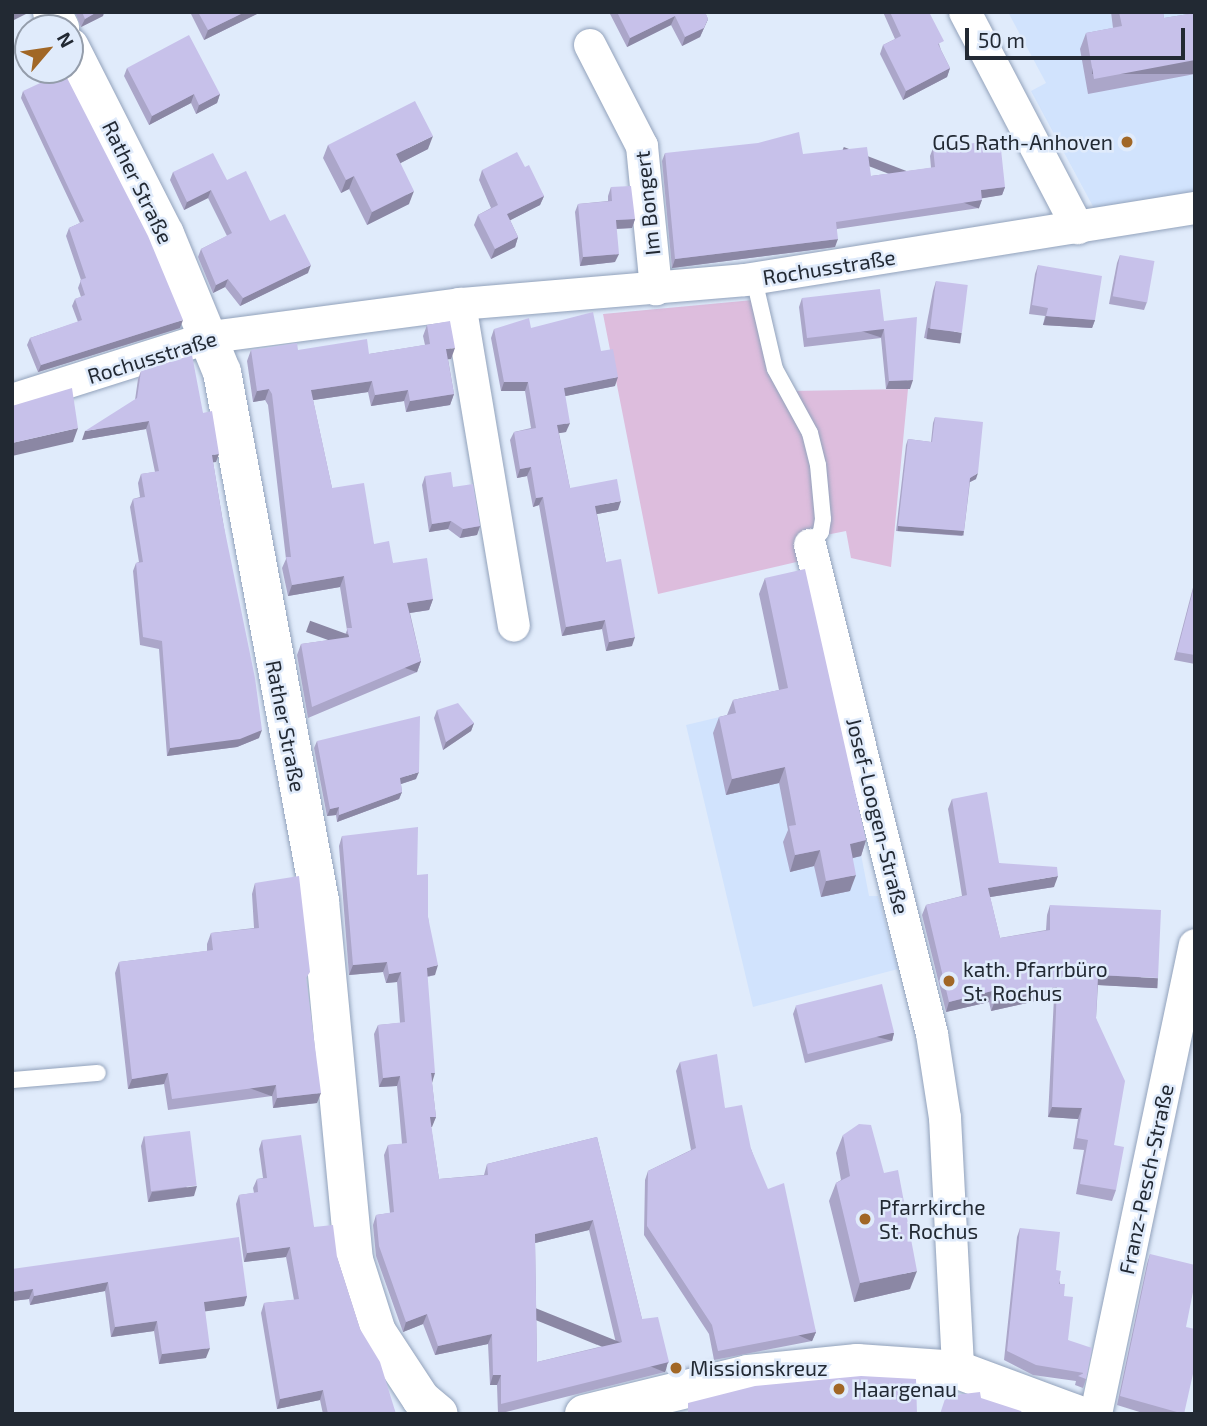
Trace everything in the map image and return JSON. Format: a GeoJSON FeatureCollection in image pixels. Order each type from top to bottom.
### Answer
{"type":"FeatureCollection","features":[{"type":"Feature","properties":{"kind":"main road","name":"Rather Straße"},"geometry":{"type":"LineString","coordinates":[[84,76],[211,337],[222,372],[320,901],[354,1260],[377,1332],[421,1399],[439,1414]]}},
{"type":"Feature","properties":{"kind":"main road"},"geometry":{"type":"LineString","coordinates":[[583,1414],[748,1374],[858,1363],[958,1370],[1076,1414]]}},
{"type":"Feature","properties":{"kind":"street"},"geometry":{"type":"LineString","coordinates":[[965,12],[1078,228]]}},
{"type":"Feature","properties":{"kind":"street","name":"Im Bongert"},"geometry":{"type":"LineString","coordinates":[[590,45],[642,146],[656,289]]}},
{"type":"Feature","properties":{"kind":"street","name":"Rochusstraße"},"geometry":{"type":"LineString","coordinates":[[12,400],[211,337],[460,304],[754,279],[1195,208]]}},
{"type":"Feature","properties":{"kind":"street"},"geometry":{"type":"LineString","coordinates":[[460,304],[514,625]]}},
{"type":"Feature","properties":{"kind":"street","name":"Josef-Loogen-Straße"},"geometry":{"type":"LineString","coordinates":[[810,545],[932,1034],[945,1118],[958,1370]]}},
{"type":"Feature","properties":{"kind":"street","name":"Franz-Pesch-Straße"},"geometry":{"type":"LineString","coordinates":[[1096,1414],[1195,945]]}},
{"type":"Feature","properties":{"kind":"lane","name":"Josef-Loogen-Straße"},"geometry":{"type":"LineString","coordinates":[[754,279],[775,369],[810,433],[818,465],[823,519],[821,532],[810,545]]}},
{"type":"Feature","properties":{"kind":"lane"},"geometry":{"type":"LineString","coordinates":[[12,1080],[98,1073]]}},
{"type":"Feature","properties":{"kind":"shaded area","name":"GGS Rath-Anhoven"},"geometry":{"type":"Polygon","coordinates":[[[1008,12],[1195,12],[1195,194],[1096,212],[1031,91],[1046,83],[1008,12]]]}},
{"type":"Feature","properties":{"kind":"shaded area"},"geometry":{"type":"Polygon","coordinates":[[[764,299],[773,349],[792,391],[908,389],[891,567],[851,558],[846,531],[801,540],[805,560],[658,594],[603,314],[764,299]]]}},
{"type":"Feature","properties":{"kind":"shaded area"},"geometry":{"type":"Polygon","coordinates":[[[792,700],[855,823],[869,896],[878,896],[898,969],[753,1007],[686,725],[792,700]]]}},
{"type":"Feature","properties":{"kind":"building"},"geometry":{"type":"Polygon","coordinates":[[[82,12],[97,12],[85,19],[82,12]]]}},
{"type":"Feature","properties":{"kind":"building"},"geometry":{"type":"Polygon","coordinates":[[[198,12],[245,12],[208,30],[198,12]]]}},
{"type":"Feature","properties":{"kind":"building"},"geometry":{"type":"Polygon","coordinates":[[[617,12],[705,12],[708,19],[704,28],[685,37],[675,16],[630,38],[617,12]]]}},
{"type":"Feature","properties":{"kind":"building"},"geometry":{"type":"Polygon","coordinates":[[[890,12],[929,12],[944,41],[938,44],[950,68],[906,91],[883,45],[901,36],[890,12]]]}},
{"type":"Feature","properties":{"kind":"building"},"geometry":{"type":"Polygon","coordinates":[[[1119,12],[1163,12],[1164,18],[1195,13],[1195,60],[1094,79],[1086,33],[1122,26],[1119,12]]]}},
{"type":"Feature","properties":{"kind":"building"},"geometry":{"type":"Polygon","coordinates":[[[189,35],[220,94],[199,105],[194,94],[152,116],[127,68],[189,35]]]}},
{"type":"Feature","properties":{"kind":"building"},"geometry":{"type":"Polygon","coordinates":[[[38,84],[70,84],[148,236],[183,320],[41,365],[30,338],[82,320],[75,299],[85,295],[80,280],[86,278],[69,228],[84,221],[23,91],[38,84]]]}},
{"type":"Feature","properties":{"kind":"building"},"geometry":{"type":"Polygon","coordinates":[[[415,101],[433,136],[396,154],[414,191],[372,212],[354,176],[346,180],[328,145],[415,101]]]}},
{"type":"Feature","properties":{"kind":"building"},"geometry":{"type":"Polygon","coordinates":[[[799,132],[803,154],[867,147],[871,176],[935,167],[933,148],[1000,140],[1005,187],[981,190],[982,200],[836,222],[838,239],[675,259],[665,153],[758,143],[799,132]]]}},
{"type":"Feature","properties":{"kind":"building"},"geometry":{"type":"Polygon","coordinates":[[[517,152],[525,167],[529,165],[544,196],[507,214],[518,237],[495,249],[478,215],[498,205],[482,170],[517,152]]]}},
{"type":"Feature","properties":{"kind":"building"},"geometry":{"type":"Polygon","coordinates":[[[213,153],[227,180],[246,171],[270,221],[285,214],[311,265],[243,298],[228,279],[216,285],[201,249],[232,233],[211,190],[187,202],[173,172],[213,153]]]}},
{"type":"Feature","properties":{"kind":"building"},"geometry":{"type":"Polygon","coordinates":[[[631,186],[635,219],[616,220],[619,254],[583,257],[578,204],[612,201],[611,187],[631,186]]]}},
{"type":"Feature","properties":{"kind":"building"},"geometry":{"type":"Polygon","coordinates":[[[1120,255],[1154,261],[1147,302],[1113,296],[1120,255]]]}},
{"type":"Feature","properties":{"kind":"building"},"geometry":{"type":"Polygon","coordinates":[[[1038,265],[1102,276],[1095,320],[1046,316],[1048,308],[1032,305],[1038,265]]]}},
{"type":"Feature","properties":{"kind":"building"},"geometry":{"type":"Polygon","coordinates":[[[936,281],[968,285],[962,333],[930,329],[936,281]]]}},
{"type":"Feature","properties":{"kind":"building"},"geometry":{"type":"Polygon","coordinates":[[[880,289],[884,321],[917,317],[913,380],[889,381],[884,329],[807,338],[802,298],[880,289]]]}},
{"type":"Feature","properties":{"kind":"building"},"geometry":{"type":"Polygon","coordinates":[[[593,312],[601,351],[613,349],[618,377],[564,388],[570,423],[557,425],[570,488],[617,479],[621,501],[595,506],[606,562],[621,559],[635,637],[609,642],[605,620],[566,627],[543,497],[536,498],[531,467],[520,469],[514,432],[536,428],[528,382],[504,382],[494,329],[529,318],[531,328],[593,312]]]}},
{"type":"Feature","properties":{"kind":"building"},"geometry":{"type":"Polygon","coordinates":[[[450,321],[455,348],[446,349],[454,394],[410,401],[408,390],[375,395],[372,381],[311,390],[332,488],[364,483],[374,544],[389,541],[393,563],[427,558],[433,599],[407,603],[421,661],[312,707],[301,644],[349,637],[347,628],[352,628],[344,576],[292,585],[286,557],[291,557],[272,394],[269,389],[257,391],[251,350],[297,343],[298,350],[367,339],[369,354],[430,344],[427,325],[450,321]]]}},
{"type":"Feature","properties":{"kind":"building"},"geometry":{"type":"Polygon","coordinates":[[[192,355],[203,413],[212,411],[219,454],[212,455],[255,678],[262,730],[240,739],[170,748],[162,641],[143,637],[136,563],[143,562],[133,499],[145,497],[141,474],[159,471],[149,421],[85,431],[137,398],[141,371],[192,355]]]}},
{"type":"Feature","properties":{"kind":"building"},"geometry":{"type":"Polygon","coordinates":[[[72,388],[78,428],[12,443],[12,406],[72,388]]]}},
{"type":"Feature","properties":{"kind":"building"},"geometry":{"type":"Polygon","coordinates":[[[935,417],[983,422],[978,473],[970,478],[964,531],[898,526],[908,439],[932,442],[935,417]]]}},
{"type":"Feature","properties":{"kind":"building"},"geometry":{"type":"Polygon","coordinates":[[[451,472],[453,487],[473,484],[480,526],[463,529],[451,521],[432,524],[425,476],[451,472]]]}},
{"type":"Feature","properties":{"kind":"building"},"geometry":{"type":"Polygon","coordinates":[[[805,569],[866,840],[850,844],[856,875],[826,881],[820,850],[795,855],[789,826],[796,825],[785,767],[732,779],[719,717],[736,713],[733,700],[788,688],[765,578],[805,569]]]}},
{"type":"Feature","properties":{"kind":"building"},"geometry":{"type":"Polygon","coordinates":[[[1195,583],[1195,655],[1177,652],[1195,583]]]}},
{"type":"Feature","properties":{"kind":"building"},"geometry":{"type":"Polygon","coordinates":[[[458,703],[474,723],[446,742],[437,710],[458,703]]]}},
{"type":"Feature","properties":{"kind":"building"},"geometry":{"type":"Polygon","coordinates":[[[420,716],[419,772],[400,778],[402,792],[339,815],[339,807],[330,809],[317,741],[420,716]]]}},
{"type":"Feature","properties":{"kind":"building"},"geometry":{"type":"Polygon","coordinates":[[[987,792],[999,863],[1057,867],[1058,876],[988,888],[1000,938],[1050,930],[1050,905],[1161,910],[1158,978],[1098,975],[1096,1018],[1125,1081],[1114,1145],[1124,1147],[1116,1190],[1080,1184],[1088,1140],[1077,1138],[1082,1108],[1052,1107],[1057,987],[995,1001],[992,991],[949,1002],[926,905],[967,895],[952,799],[987,792]]]}},
{"type":"Feature","properties":{"kind":"building"},"geometry":{"type":"Polygon","coordinates":[[[418,827],[417,875],[428,874],[428,917],[438,965],[427,968],[435,1073],[431,1073],[436,1117],[430,1117],[439,1179],[488,1175],[487,1164],[597,1137],[642,1319],[658,1317],[669,1362],[501,1404],[501,1375],[493,1375],[492,1334],[438,1346],[427,1314],[406,1322],[379,1246],[376,1215],[394,1212],[388,1145],[407,1143],[400,1076],[383,1078],[378,1025],[405,1022],[401,972],[389,974],[387,962],[353,965],[342,836],[418,827]],[[593,1220],[535,1234],[537,1362],[622,1342],[593,1220]]]}},
{"type":"Feature","properties":{"kind":"building"},"geometry":{"type":"Polygon","coordinates":[[[299,876],[310,972],[306,978],[321,1093],[277,1098],[276,1085],[172,1099],[168,1073],[132,1079],[119,962],[213,950],[211,933],[259,928],[255,883],[299,876]]]}},
{"type":"Feature","properties":{"kind":"building"},"geometry":{"type":"Polygon","coordinates":[[[882,984],[894,1033],[808,1054],[796,1006],[882,984]]]}},
{"type":"Feature","properties":{"kind":"building"},"geometry":{"type":"Polygon","coordinates":[[[717,1054],[725,1108],[742,1105],[751,1149],[768,1189],[784,1183],[816,1332],[718,1351],[712,1325],[647,1226],[648,1171],[696,1148],[680,1062],[717,1054]]]}},
{"type":"Feature","properties":{"kind":"building","name":"Pfarrkirche St. Rochus"},"geometry":{"type":"Polygon","coordinates":[[[859,1124],[871,1125],[884,1173],[898,1170],[917,1271],[860,1283],[836,1183],[850,1176],[843,1135],[859,1124]]]}},
{"type":"Feature","properties":{"kind":"building"},"geometry":{"type":"Polygon","coordinates":[[[190,1131],[197,1186],[151,1191],[144,1137],[190,1131]]]}},
{"type":"Feature","properties":{"kind":"building"},"geometry":{"type":"Polygon","coordinates":[[[301,1135],[314,1227],[333,1225],[337,1257],[360,1329],[380,1362],[396,1414],[328,1414],[323,1390],[280,1399],[264,1303],[299,1299],[290,1247],[247,1253],[239,1195],[258,1192],[257,1179],[267,1178],[262,1140],[301,1135]]]}},
{"type":"Feature","properties":{"kind":"building"},"geometry":{"type":"Polygon","coordinates":[[[1020,1228],[1060,1232],[1056,1270],[1061,1271],[1059,1284],[1065,1284],[1064,1296],[1073,1297],[1068,1340],[1092,1348],[1086,1379],[1078,1376],[1084,1373],[1036,1365],[1007,1351],[1020,1228]]]}},
{"type":"Feature","properties":{"kind":"building"},"geometry":{"type":"Polygon","coordinates":[[[239,1237],[247,1296],[204,1302],[210,1348],[162,1354],[157,1321],[115,1327],[108,1282],[34,1296],[33,1289],[12,1292],[12,1269],[239,1237]]]}},
{"type":"Feature","properties":{"kind":"building"},"geometry":{"type":"Polygon","coordinates":[[[1150,1254],[1195,1265],[1195,1282],[1186,1327],[1195,1329],[1195,1365],[1184,1414],[1120,1396],[1150,1254]]]}},
{"type":"Feature","properties":{"kind":"building"},"geometry":{"type":"Polygon","coordinates":[[[861,1376],[916,1379],[917,1414],[675,1414],[688,1412],[688,1403],[755,1386],[861,1376]]]}},
{"type":"Feature","properties":{"kind":"building"},"geometry":{"type":"Polygon","coordinates":[[[980,1392],[981,1398],[1023,1414],[940,1414],[946,1396],[980,1392]]]}},
{"type":"Feature","properties":{"kind":"place","name":"GGS Rath-Anhoven"},"geometry":{"type":"Point","coordinates":[1127,142]}},
{"type":"Feature","properties":{"kind":"place","name":"kath. Pfarrbüro St. Rochus"},"geometry":{"type":"Point","coordinates":[949,981]}},
{"type":"Feature","properties":{"kind":"place","name":"Pfarrkirche St. Rochus"},"geometry":{"type":"Point","coordinates":[865,1219]}},
{"type":"Feature","properties":{"kind":"place","name":"Missionskreuz"},"geometry":{"type":"Point","coordinates":[676,1368]}},
{"type":"Feature","properties":{"kind":"place","name":"Haargenau"},"geometry":{"type":"Point","coordinates":[839,1389]}}]}
